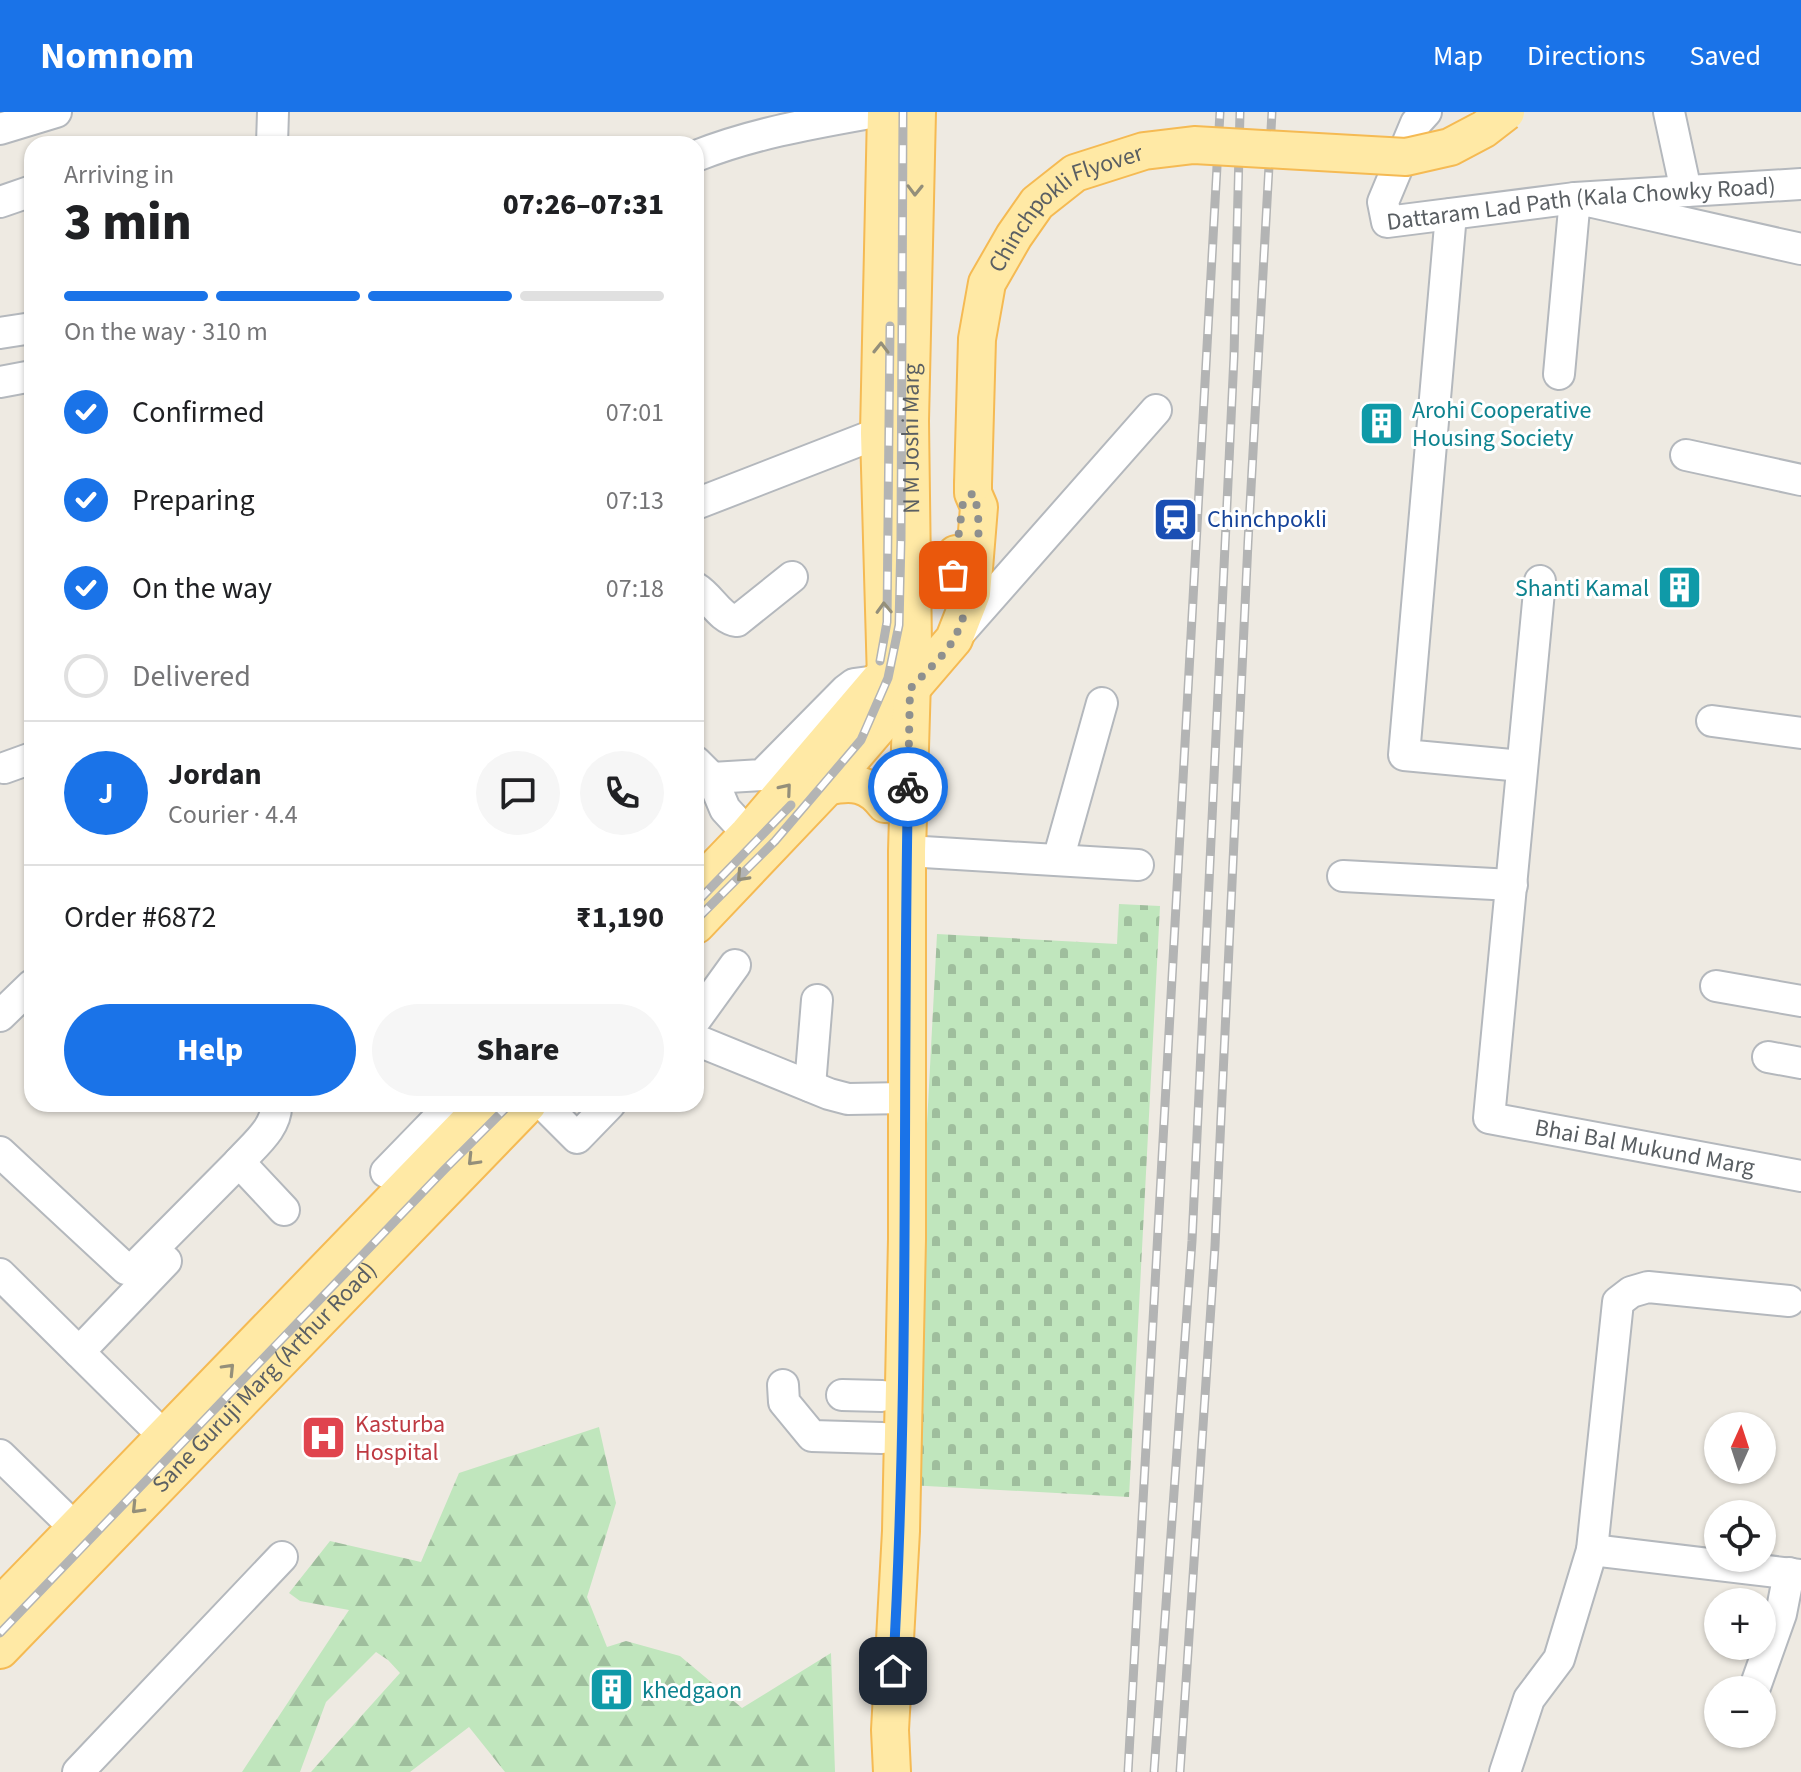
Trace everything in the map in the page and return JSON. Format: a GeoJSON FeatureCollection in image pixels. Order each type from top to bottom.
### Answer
{"type":"FeatureCollection","features":[{"type":"Feature","properties":{"kind":"main road","name":"N M Joshi Marg"},"geometry":{"type":"LineString","coordinates":[[872,1772],[880,1714],[891,1531],[896,1239],[896,805],[890,688],[894,427],[886,112]]}},
{"type":"Feature","properties":{"kind":"main road","name":"N M Joshi Marg"},"geometry":{"type":"LineString","coordinates":[[913,646],[911,552],[894,427],[917,112]]}},
{"type":"Feature","properties":{"kind":"main road","name":"Chinchpokli Flyover"},"geometry":{"type":"LineString","coordinates":[[946,628],[972,593],[979,507],[973,488],[977,339],[987,283],[1037,203],[1075,173],[1144,151],[1194,145],[1406,157],[1450,147],[1484,129],[1506,112]]}},
{"type":"Feature","properties":{"kind":"main road"},"geometry":{"type":"LineString","coordinates":[[704,900],[748,834],[946,628],[963,503],[973,488]]}},
{"type":"Feature","properties":{"kind":"main road"},"geometry":{"type":"LineString","coordinates":[[911,552],[915,560],[929,567],[950,562],[956,554]]}},
{"type":"Feature","properties":{"kind":"main road"},"geometry":{"type":"LineString","coordinates":[[704,903],[827,787],[913,646],[946,628]]}},
{"type":"Feature","properties":{"kind":"main road"},"geometry":{"type":"LineString","coordinates":[[827,787],[844,783],[865,786],[896,805]]}},
{"type":"Feature","properties":{"kind":"main road","name":"N M Joshi Marg"},"geometry":{"type":"LineString","coordinates":[[895,1098],[907,851],[896,805]]}},
{"type":"Feature","properties":{"kind":"main road","name":"Sane Guruji Marg (Arthur Road)"},"geometry":{"type":"LineString","coordinates":[[374,1241],[479,1112]]}},
{"type":"Feature","properties":{"kind":"main road","name":"Sane Guruji Marg (Arthur Road)"},"geometry":{"type":"LineString","coordinates":[[0,1650],[206,1414],[374,1241],[521,1112]]}},
{"type":"Feature","properties":{"kind":"main road","name":"N M Joshi Marg"},"geometry":{"type":"LineString","coordinates":[[891,1531],[882,1438],[882,1396],[896,1239]]}},
{"type":"Feature","properties":{"kind":"main road","name":"Sane Guruji Marg (Arthur Road)"},"geometry":{"type":"LineString","coordinates":[[0,1606],[75,1528],[175,1447]]}},
{"type":"Feature","properties":{"kind":"main road","name":"N M Joshi Marg"},"geometry":{"type":"LineString","coordinates":[[880,1714],[892,1772]]}},
{"type":"Feature","properties":{"kind":"street"},"geometry":{"type":"LineString","coordinates":[[0,129],[56,112]]}},
{"type":"Feature","properties":{"kind":"street"},"geometry":{"type":"LineString","coordinates":[[272,136],[273,112]]}},
{"type":"Feature","properties":{"kind":"street"},"geometry":{"type":"LineString","coordinates":[[290,112],[290,136]]}},
{"type":"Feature","properties":{"kind":"street"},"geometry":{"type":"LineString","coordinates":[[704,153],[725,144],[789,128],[875,112]]}},
{"type":"Feature","properties":{"kind":"street","name":"Dattaram Lad Path (Kala Chowky Road)"},"geometry":{"type":"LineString","coordinates":[[1426,112],[1416,123],[1383,202],[1387,222],[1575,198],[1801,184]]}},
{"type":"Feature","properties":{"kind":"street"},"geometry":{"type":"LineString","coordinates":[[1669,112],[1686,191]]}},
{"type":"Feature","properties":{"kind":"street"},"geometry":{"type":"LineString","coordinates":[[0,202],[24,194]]}},
{"type":"Feature","properties":{"kind":"street"},"geometry":{"type":"LineString","coordinates":[[1559,374],[1575,198],[1801,249]]}},
{"type":"Feature","properties":{"kind":"street"},"geometry":{"type":"LineString","coordinates":[[1451,214],[1404,755],[1522,766]]}},
{"type":"Feature","properties":{"kind":"street"},"geometry":{"type":"LineString","coordinates":[[0,333],[24,329]]}},
{"type":"Feature","properties":{"kind":"street"},"geometry":{"type":"LineString","coordinates":[[0,382],[24,378]]}},
{"type":"Feature","properties":{"kind":"street"},"geometry":{"type":"LineString","coordinates":[[946,628],[1156,410]]}},
{"type":"Feature","properties":{"kind":"street"},"geometry":{"type":"LineString","coordinates":[[704,501],[894,427]]}},
{"type":"Feature","properties":{"kind":"street"},"geometry":{"type":"LineString","coordinates":[[1686,455],[1801,480]]}},
{"type":"Feature","properties":{"kind":"street"},"geometry":{"type":"LineString","coordinates":[[704,594],[727,619],[737,621],[792,577]]}},
{"type":"Feature","properties":{"kind":"street"},"geometry":{"type":"LineString","coordinates":[[1343,876],[1512,885],[1540,581]]}},
{"type":"Feature","properties":{"kind":"street"},"geometry":{"type":"LineString","coordinates":[[704,770],[762,775],[854,684],[890,688]]}},
{"type":"Feature","properties":{"kind":"street"},"geometry":{"type":"LineString","coordinates":[[1058,860],[1102,703]]}},
{"type":"Feature","properties":{"kind":"street"},"geometry":{"type":"LineString","coordinates":[[1712,721],[1801,733]]}},
{"type":"Feature","properties":{"kind":"street"},"geometry":{"type":"LineString","coordinates":[[4,768],[24,761]]}},
{"type":"Feature","properties":{"kind":"street"},"geometry":{"type":"LineString","coordinates":[[704,770],[725,809],[748,834]]}},
{"type":"Feature","properties":{"kind":"street"},"geometry":{"type":"LineString","coordinates":[[907,851],[1138,865]]}},
{"type":"Feature","properties":{"kind":"street","name":"Bhai Bal Mukund Marg"},"geometry":{"type":"LineString","coordinates":[[1512,885],[1489,1118],[1801,1176]]}},
{"type":"Feature","properties":{"kind":"street"},"geometry":{"type":"LineString","coordinates":[[704,1008],[735,965]]}},
{"type":"Feature","properties":{"kind":"street"},"geometry":{"type":"LineString","coordinates":[[0,990],[24,967]]}},
{"type":"Feature","properties":{"kind":"street"},"geometry":{"type":"LineString","coordinates":[[1716,986],[1801,1001]]}},
{"type":"Feature","properties":{"kind":"street"},"geometry":{"type":"LineString","coordinates":[[0,1016],[24,993]]}},
{"type":"Feature","properties":{"kind":"street"},"geometry":{"type":"LineString","coordinates":[[810,1086],[817,1000]]}},
{"type":"Feature","properties":{"kind":"street"},"geometry":{"type":"LineString","coordinates":[[704,1043],[848,1099],[895,1098]]}},
{"type":"Feature","properties":{"kind":"street"},"geometry":{"type":"LineString","coordinates":[[1768,1057],[1801,1063]]}},
{"type":"Feature","properties":{"kind":"street"},"geometry":{"type":"LineString","coordinates":[[79,1352],[236,1176],[277,1112]]}},
{"type":"Feature","properties":{"kind":"street"},"geometry":{"type":"LineString","coordinates":[[386,1172],[444,1112]]}},
{"type":"Feature","properties":{"kind":"street"},"geometry":{"type":"LineString","coordinates":[[541,1112],[577,1138],[602,1112]]}},
{"type":"Feature","properties":{"kind":"street"},"geometry":{"type":"LineString","coordinates":[[0,1152],[121,1267],[131,1269],[236,1176]]}},
{"type":"Feature","properties":{"kind":"street"},"geometry":{"type":"LineString","coordinates":[[236,1176],[284,1210]]}},
{"type":"Feature","properties":{"kind":"street"},"geometry":{"type":"LineString","coordinates":[[0,1274],[175,1447]]}},
{"type":"Feature","properties":{"kind":"street"},"geometry":{"type":"LineString","coordinates":[[1505,1772],[1529,1699],[1559,1659],[1592,1550],[1618,1302],[1631,1292],[1648,1287],[1789,1301]]}},
{"type":"Feature","properties":{"kind":"street"},"geometry":{"type":"LineString","coordinates":[[783,1385],[788,1410],[812,1436],[882,1438]]}},
{"type":"Feature","properties":{"kind":"street"},"geometry":{"type":"LineString","coordinates":[[842,1395],[882,1396]]}},
{"type":"Feature","properties":{"kind":"street"},"geometry":{"type":"LineString","coordinates":[[0,1455],[75,1528]]}},
{"type":"Feature","properties":{"kind":"street"},"geometry":{"type":"LineString","coordinates":[[1592,1550],[1795,1574],[1759,1676]]}},
{"type":"Feature","properties":{"kind":"street"},"geometry":{"type":"LineString","coordinates":[[78,1772],[282,1557]]}},
{"type":"Feature","properties":{"kind":"green space"},"geometry":{"type":"Polygon","coordinates":[[[1119,904],[1160,906],[1129,1497],[908,1485],[937,934],[1117,944],[1119,904]]]}},
{"type":"Feature","properties":{"kind":"green space"},"geometry":{"type":"Polygon","coordinates":[[[599,1427],[616,1503],[587,1597],[607,1647],[626,1641],[680,1656],[742,1708],[831,1653],[835,1772],[505,1772],[469,1727],[410,1772],[311,1772],[400,1673],[376,1652],[326,1702],[300,1772],[242,1772],[349,1610],[300,1601],[289,1593],[330,1541],[421,1562],[459,1473],[599,1427]]]}},
{"type":"Feature","properties":{"kind":"railway"},"geometry":{"type":"LineString","coordinates":[[704,912],[775,841],[861,740],[888,678],[899,625],[903,112]]}},
{"type":"Feature","properties":{"kind":"railway"},"geometry":{"type":"LineString","coordinates":[[1128,1772],[1220,112]]}},
{"type":"Feature","properties":{"kind":"railway"},"geometry":{"type":"LineString","coordinates":[[1154,1772],[1192,1241],[1234,356],[1240,112]]}},
{"type":"Feature","properties":{"kind":"railway"},"geometry":{"type":"LineString","coordinates":[[1180,1772],[1215,1246],[1272,112]]}},
{"type":"Feature","properties":{"kind":"railway"},"geometry":{"type":"LineString","coordinates":[[880,661],[887,622],[890,326]]}},
{"type":"Feature","properties":{"kind":"railway"},"geometry":{"type":"LineString","coordinates":[[704,895],[791,805]]}},
{"type":"Feature","properties":{"kind":"railway"},"geometry":{"type":"LineString","coordinates":[[0,1633],[502,1112]]}},
{"type":"Feature","properties":{"kind":"way so far"},"geometry":{"type":"LineString","coordinates":[[908,787],[910,689],[954,639],[972,593],[979,507],[973,493],[963,503],[953,575]]}},
{"type":"Feature","properties":{"kind":"place","name":"Arohi Cooperative Housing Society"},"geometry":{"type":"Point","coordinates":[1381,424]}},
{"type":"Feature","properties":{"kind":"place","name":"Chinchpokli"},"geometry":{"type":"Point","coordinates":[1176,519]}},
{"type":"Feature","properties":{"kind":"place","name":"Shanti Kamal"},"geometry":{"type":"Point","coordinates":[1680,588]}},
{"type":"Feature","properties":{"kind":"place","name":"Kasturba Hospital"},"geometry":{"type":"Point","coordinates":[324,1438]}},
{"type":"Feature","properties":{"kind":"place","name":"khedgaon"},"geometry":{"type":"Point","coordinates":[611,1690]}},
{"type":"Feature","properties":{"kind":"route"},"geometry":{"type":"LineString","coordinates":[[893,1671],[901,1531],[907,1239],[908,787]]}}]}
